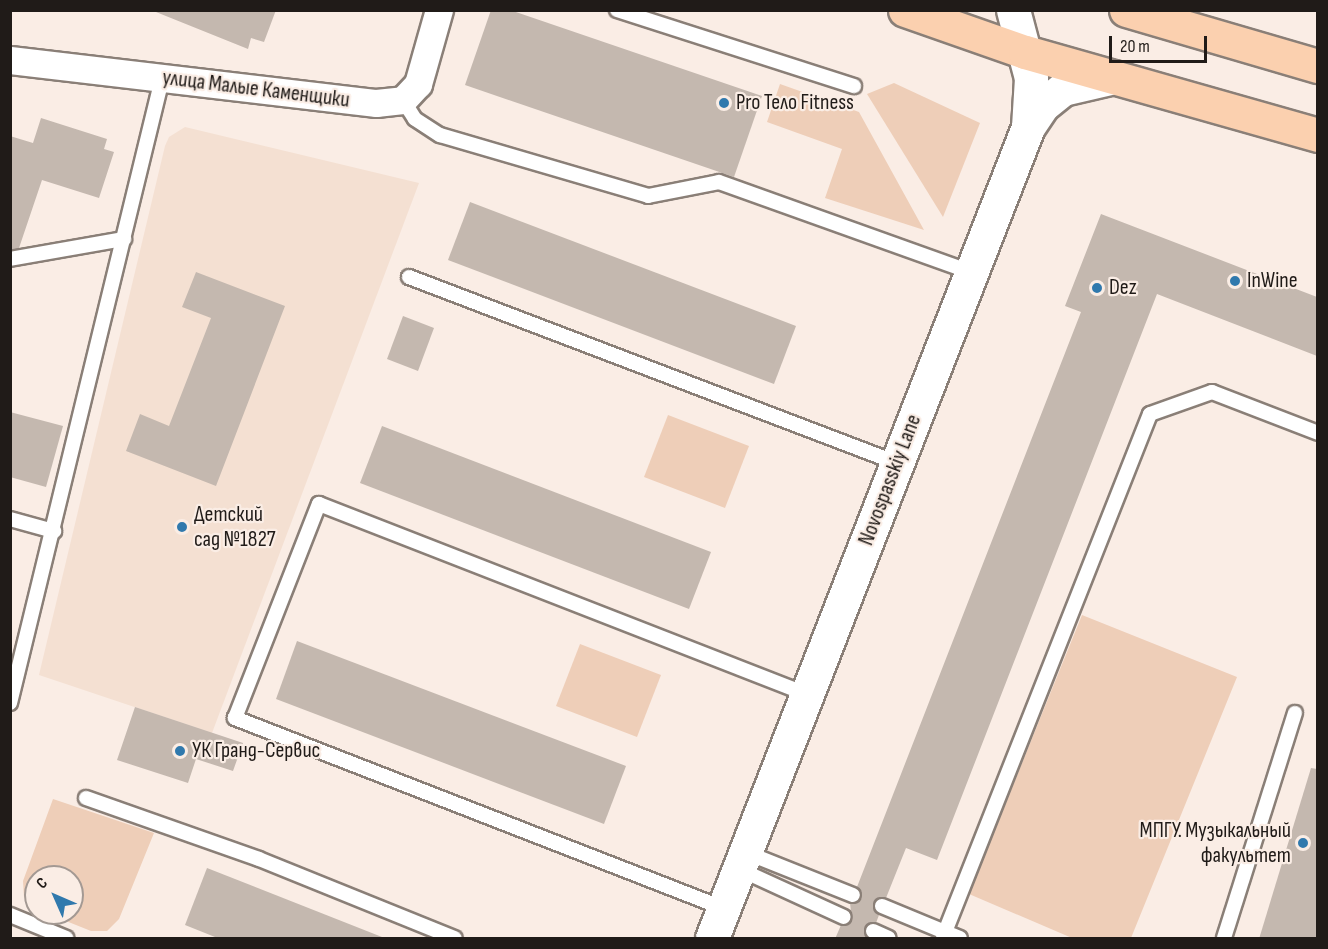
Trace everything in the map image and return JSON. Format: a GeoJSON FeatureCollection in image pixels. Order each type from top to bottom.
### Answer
{"type":"FeatureCollection","features":[{"type":"Feature","properties":{"kind":"main road"},"geometry":{"type":"LineString","coordinates":[[904,10],[1024,52],[1317,135]]}},
{"type":"Feature","properties":{"kind":"main road"},"geometry":{"type":"LineString","coordinates":[[1126,10],[1317,66]]}},
{"type":"Feature","properties":{"kind":"street"},"geometry":{"type":"LineString","coordinates":[[403,99],[418,84],[439,10]]}},
{"type":"Feature","properties":{"kind":"street","name":"Novospasskiy Lane"},"geometry":{"type":"LineString","coordinates":[[712,939],[1028,127],[1032,104],[1024,52],[1014,14]]}},
{"type":"Feature","properties":{"kind":"street","name":"улица Малые Каменщики"},"geometry":{"type":"LineString","coordinates":[[10,60],[376,103],[403,99]]}},
{"type":"Feature","properties":{"kind":"street"},"geometry":{"type":"LineString","coordinates":[[1028,127],[1042,105],[1063,89],[1114,77]]}},
{"type":"Feature","properties":{"kind":"lane"},"geometry":{"type":"LineString","coordinates":[[617,10],[854,86]]}},
{"type":"Feature","properties":{"kind":"lane"},"geometry":{"type":"LineString","coordinates":[[10,703],[54,531],[162,78]]}},
{"type":"Feature","properties":{"kind":"lane"},"geometry":{"type":"LineString","coordinates":[[403,99],[415,119],[440,135],[648,196],[719,182],[971,272]]}},
{"type":"Feature","properties":{"kind":"lane"},"geometry":{"type":"LineString","coordinates":[[10,260],[124,239]]}},
{"type":"Feature","properties":{"kind":"lane"},"geometry":{"type":"LineString","coordinates":[[408,277],[897,463]]}},
{"type":"Feature","properties":{"kind":"lane"},"geometry":{"type":"LineString","coordinates":[[944,935],[1150,414],[1212,392],[1317,433]]}},
{"type":"Feature","properties":{"kind":"lane"},"geometry":{"type":"LineString","coordinates":[[724,908],[236,718],[319,504],[806,694]]}},
{"type":"Feature","properties":{"kind":"lane"},"geometry":{"type":"LineString","coordinates":[[10,519],[54,531]]}},
{"type":"Feature","properties":{"kind":"lane"},"geometry":{"type":"LineString","coordinates":[[1224,939],[1295,713]]}},
{"type":"Feature","properties":{"kind":"lane"},"geometry":{"type":"LineString","coordinates":[[86,798],[259,859],[455,939]]}},
{"type":"Feature","properties":{"kind":"lane"},"geometry":{"type":"LineString","coordinates":[[742,860],[853,895]]}},
{"type":"Feature","properties":{"kind":"lane"},"geometry":{"type":"LineString","coordinates":[[742,860],[844,918]]}},
{"type":"Feature","properties":{"kind":"lane"},"geometry":{"type":"LineString","coordinates":[[882,906],[944,935],[960,939]]}},
{"type":"Feature","properties":{"kind":"lane"},"geometry":{"type":"LineString","coordinates":[[10,915],[66,939]]}},
{"type":"Feature","properties":{"kind":"lane"},"geometry":{"type":"LineString","coordinates":[[873,931],[890,939]]}},
{"type":"Feature","properties":{"kind":"shaded area"},"geometry":{"type":"Polygon","coordinates":[[[894,83],[980,123],[943,217],[867,94],[894,83]]]}},
{"type":"Feature","properties":{"kind":"shaded area"},"geometry":{"type":"Polygon","coordinates":[[[780,84],[859,112],[924,230],[825,198],[842,149],[767,122],[780,84]]]}},
{"type":"Feature","properties":{"kind":"shaded area","name":"Детский сад №1827"},"geometry":{"type":"Polygon","coordinates":[[[185,127],[419,183],[212,733],[39,675],[165,146],[169,137],[185,127]]]}},
{"type":"Feature","properties":{"kind":"shaded area"},"geometry":{"type":"Polygon","coordinates":[[[668,415],[749,446],[725,508],[644,477],[668,415]]]}},
{"type":"Feature","properties":{"kind":"shaded area"},"geometry":{"type":"Polygon","coordinates":[[[1082,615],[1237,677],[1131,938],[1072,938],[969,894],[1082,615]]]}},
{"type":"Feature","properties":{"kind":"shaded area"},"geometry":{"type":"Polygon","coordinates":[[[580,644],[661,675],[637,737],[556,706],[580,644]]]}},
{"type":"Feature","properties":{"kind":"shaded area"},"geometry":{"type":"Polygon","coordinates":[[[53,799],[154,833],[119,919],[107,931],[91,931],[76,925],[84,925],[84,865],[29,865],[53,799]]]}},
{"type":"Feature","properties":{"kind":"building"},"geometry":{"type":"Polygon","coordinates":[[[151,10],[276,10],[264,42],[251,38],[248,49],[151,10]]]}},
{"type":"Feature","properties":{"kind":"building"},"geometry":{"type":"Polygon","coordinates":[[[491,10],[510,10],[762,96],[734,177],[465,85],[491,10]]]}},
{"type":"Feature","properties":{"kind":"building"},"geometry":{"type":"Polygon","coordinates":[[[41,118],[107,139],[104,149],[114,152],[99,198],[42,180],[19,248],[10,250],[10,136],[33,143],[41,118]]]}},
{"type":"Feature","properties":{"kind":"building"},"geometry":{"type":"Polygon","coordinates":[[[470,202],[796,326],[774,384],[448,260],[470,202]]]}},
{"type":"Feature","properties":{"kind":"building"},"geometry":{"type":"Polygon","coordinates":[[[1101,214],[1317,297],[1317,356],[1157,294],[937,860],[906,848],[886,898],[874,902],[879,915],[876,923],[865,928],[868,939],[835,939],[841,925],[852,920],[850,903],[862,898],[857,887],[1081,312],[1065,306],[1101,214]]]}},
{"type":"Feature","properties":{"kind":"building"},"geometry":{"type":"Polygon","coordinates":[[[196,272],[285,306],[216,486],[126,451],[140,414],[169,426],[211,318],[182,307],[196,272]]]}},
{"type":"Feature","properties":{"kind":"building"},"geometry":{"type":"Polygon","coordinates":[[[403,316],[434,328],[418,371],[387,359],[403,316]]]}},
{"type":"Feature","properties":{"kind":"building"},"geometry":{"type":"Polygon","coordinates":[[[10,412],[63,426],[46,487],[10,477],[10,412]]]}},
{"type":"Feature","properties":{"kind":"building"},"geometry":{"type":"Polygon","coordinates":[[[382,426],[711,552],[689,609],[360,483],[382,426]]]}},
{"type":"Feature","properties":{"kind":"building"},"geometry":{"type":"Polygon","coordinates":[[[297,641],[626,766],[604,824],[276,699],[297,641]]]}},
{"type":"Feature","properties":{"kind":"building","name":"УК Гранд-Сервис"},"geometry":{"type":"Polygon","coordinates":[[[135,707],[243,743],[233,771],[196,759],[188,783],[117,760],[135,707]]]}},
{"type":"Feature","properties":{"kind":"building","name":"МПГУ. Музыкальный факультет"},"geometry":{"type":"Polygon","coordinates":[[[1311,768],[1317,769],[1317,939],[1259,939],[1311,768]]]}},
{"type":"Feature","properties":{"kind":"building"},"geometry":{"type":"Polygon","coordinates":[[[207,868],[382,937],[381,939],[220,939],[185,925],[207,868]]]}},
{"type":"Feature","properties":{"kind":"place","name":"Pro Тело Fitness"},"geometry":{"type":"Point","coordinates":[724,103]}},
{"type":"Feature","properties":{"kind":"place","name":"InWine"},"geometry":{"type":"Point","coordinates":[1235,281]}},
{"type":"Feature","properties":{"kind":"place","name":"Dez"},"geometry":{"type":"Point","coordinates":[1097,288]}},
{"type":"Feature","properties":{"kind":"place","name":"Детский сад №1827"},"geometry":{"type":"Point","coordinates":[182,527]}},
{"type":"Feature","properties":{"kind":"place","name":"УК Гранд-Сервис"},"geometry":{"type":"Point","coordinates":[180,751]}},
{"type":"Feature","properties":{"kind":"place","name":"МПГУ. Музыкальный факультет"},"geometry":{"type":"Point","coordinates":[1303,843]}}]}
